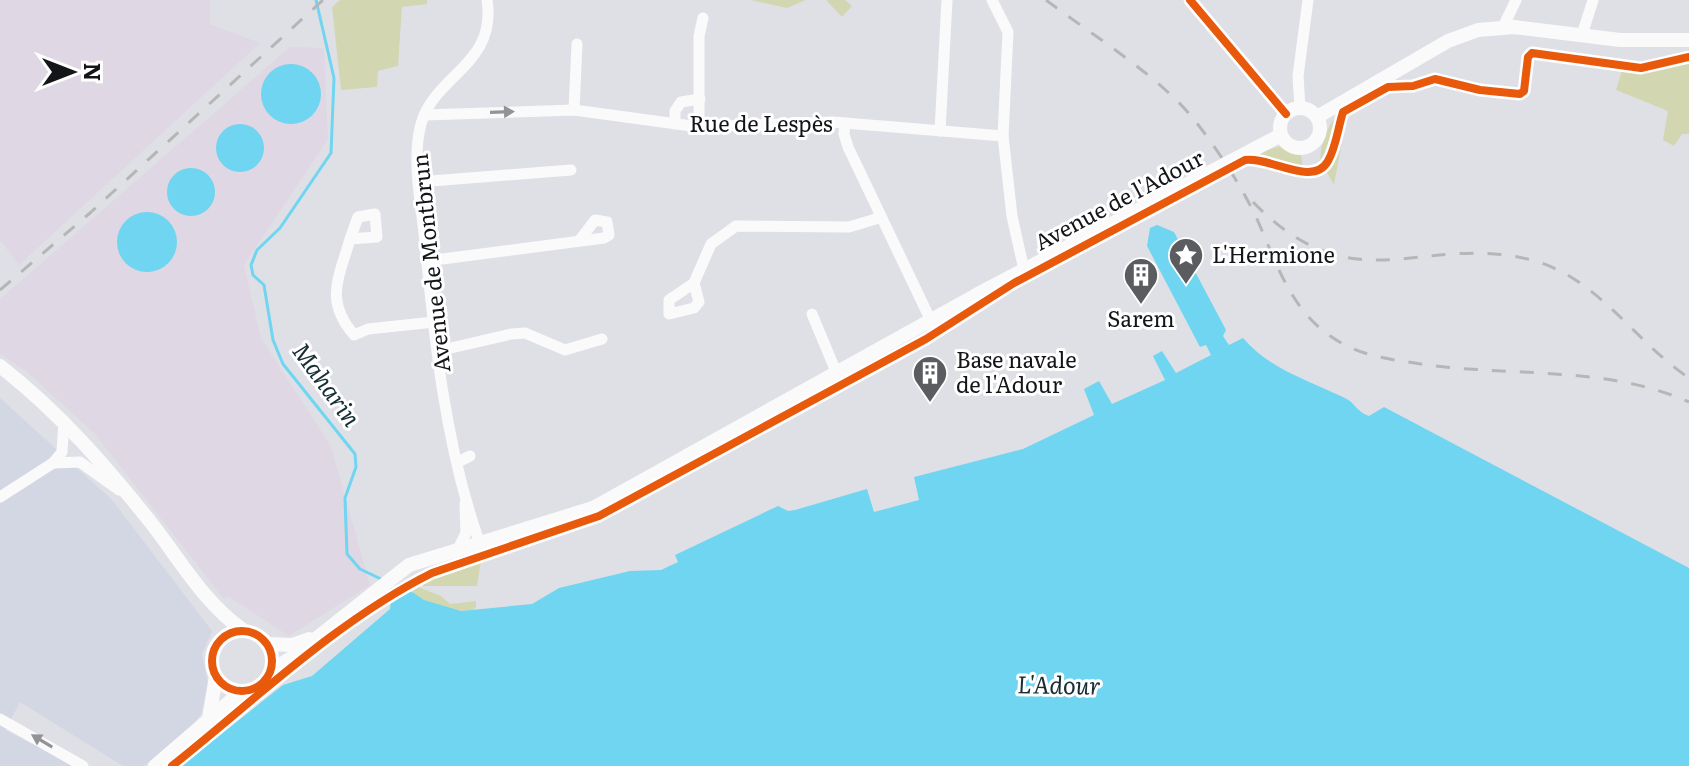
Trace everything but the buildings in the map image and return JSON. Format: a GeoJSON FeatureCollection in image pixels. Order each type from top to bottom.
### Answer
{"type":"FeatureCollection","features":[{"type":"Feature","properties":{"kind":"main road"},"geometry":{"type":"LineString","coordinates":[[1317,117],[1319,135],[1308,147],[1292,147],[1281,135],[1280,125],[1293,111],[1317,117],[1448,41],[1478,30],[1503,27],[1620,40],[1689,40]]}},
{"type":"Feature","properties":{"kind":"main road","name":"Avenue de l'Adour"},"geometry":{"type":"LineString","coordinates":[[271,670],[293,657],[392,576],[417,562],[593,508],[1024,270],[1281,135]]}},
{"type":"Feature","properties":{"kind":"main road"},"geometry":{"type":"LineString","coordinates":[[0,366],[64,420],[215,606],[243,630],[257,634],[267,644],[272,656],[271,670],[261,684],[242,691],[155,766]]}},
{"type":"Feature","properties":{"kind":"main road"},"geometry":{"type":"LineString","coordinates":[[207,724],[216,676],[212,660],[221,639],[215,606]]}},
{"type":"Feature","properties":{"kind":"main road"},"geometry":{"type":"LineString","coordinates":[[221,639],[243,630]]}},
{"type":"Feature","properties":{"kind":"main road","name":"Avenue de l'Adour"},"geometry":{"type":"LineString","coordinates":[[267,644],[292,645],[313,638]]}},
{"type":"Feature","properties":{"kind":"main road"},"geometry":{"type":"LineString","coordinates":[[216,676],[227,687],[242,691]]}},
{"type":"Feature","properties":{"kind":"street"},"geometry":{"type":"LineString","coordinates":[[424,115],[480,47],[489,23],[487,0]]}},
{"type":"Feature","properties":{"kind":"street"},"geometry":{"type":"LineString","coordinates":[[940,131],[947,0]]}},
{"type":"Feature","properties":{"kind":"street"},"geometry":{"type":"LineString","coordinates":[[992,0],[1008,32],[1003,136],[1012,216],[1024,270]]}},
{"type":"Feature","properties":{"kind":"street"},"geometry":{"type":"LineString","coordinates":[[1190,0],[1293,111]]}},
{"type":"Feature","properties":{"kind":"street"},"geometry":{"type":"LineString","coordinates":[[1293,111],[1308,0]]}},
{"type":"Feature","properties":{"kind":"street"},"geometry":{"type":"LineString","coordinates":[[1503,27],[1516,0]]}},
{"type":"Feature","properties":{"kind":"street"},"geometry":{"type":"LineString","coordinates":[[1582,35],[1593,0]]}},
{"type":"Feature","properties":{"kind":"street"},"geometry":{"type":"LineString","coordinates":[[699,127],[699,36],[703,18]]}},
{"type":"Feature","properties":{"kind":"street"},"geometry":{"type":"LineString","coordinates":[[574,110],[577,44]]}},
{"type":"Feature","properties":{"kind":"street"},"geometry":{"type":"LineString","coordinates":[[675,124],[675,111],[681,102],[700,99]]}},
{"type":"Feature","properties":{"kind":"street","name":"Rue de Lespès"},"geometry":{"type":"LineString","coordinates":[[424,115],[574,110],[699,127],[845,123],[1003,136]]}},
{"type":"Feature","properties":{"kind":"street","name":"Avenue de Montbrun"},"geometry":{"type":"LineString","coordinates":[[424,115],[419,133],[419,182],[434,322],[458,462],[480,544]]}},
{"type":"Feature","properties":{"kind":"street"},"geometry":{"type":"LineString","coordinates":[[845,123],[844,134],[879,218],[932,323]]}},
{"type":"Feature","properties":{"kind":"street"},"geometry":{"type":"LineString","coordinates":[[419,182],[571,170]]}},
{"type":"Feature","properties":{"kind":"street"},"geometry":{"type":"LineString","coordinates":[[694,283],[711,244],[736,226],[849,227],[879,218]]}},
{"type":"Feature","properties":{"kind":"street"},"geometry":{"type":"LineString","coordinates":[[350,239],[335,291],[341,319],[354,335],[368,329],[434,322]]}},
{"type":"Feature","properties":{"kind":"street"},"geometry":{"type":"LineString","coordinates":[[427,261],[579,241]]}},
{"type":"Feature","properties":{"kind":"street"},"geometry":{"type":"LineString","coordinates":[[812,314],[837,374]]}},
{"type":"Feature","properties":{"kind":"street"},"geometry":{"type":"LineString","coordinates":[[438,351],[511,334],[525,333],[565,350],[602,339]]}},
{"type":"Feature","properties":{"kind":"street"},"geometry":{"type":"LineString","coordinates":[[62,452],[64,420]]}},
{"type":"Feature","properties":{"kind":"street"},"geometry":{"type":"LineString","coordinates":[[0,497],[53,463],[62,452],[85,444]]}},
{"type":"Feature","properties":{"kind":"street"},"geometry":{"type":"LineString","coordinates":[[458,462],[470,456]]}},
{"type":"Feature","properties":{"kind":"street"},"geometry":{"type":"LineString","coordinates":[[53,463],[74,461],[87,465],[131,499]]}},
{"type":"Feature","properties":{"kind":"street"},"geometry":{"type":"LineString","coordinates":[[457,551],[466,533],[466,499]]}},
{"type":"Feature","properties":{"kind":"street"},"geometry":{"type":"LineString","coordinates":[[0,719],[83,766]]}},
{"type":"Feature","properties":{"kind":"shaded area"},"geometry":{"type":"Polygon","coordinates":[[[0,0],[210,0],[210,24],[260,43],[19,265],[0,240],[0,0]]]}},
{"type":"Feature","properties":{"kind":"shaded area"},"geometry":{"type":"Polygon","coordinates":[[[290,47],[324,48],[328,139],[244,265],[261,338],[331,446],[370,585],[289,636],[229,597],[223,598],[95,434],[26,371],[0,354],[0,299],[290,47]]]}},
{"type":"Feature","properties":{"kind":"shaded area"},"geometry":{"type":"Polygon","coordinates":[[[0,398],[112,500],[212,631],[202,654],[208,684],[201,714],[193,725],[144,766],[123,766],[20,702],[5,730],[77,766],[0,766],[0,398]]]}},
{"type":"Feature","properties":{"kind":"green space"},"geometry":{"type":"Polygon","coordinates":[[[340,0],[427,0],[427,4],[402,7],[398,66],[378,71],[377,87],[341,90],[332,7],[340,0]]]}},
{"type":"Feature","properties":{"kind":"green space"},"geometry":{"type":"Polygon","coordinates":[[[751,0],[806,0],[787,8],[751,0]]]}},
{"type":"Feature","properties":{"kind":"green space"},"geometry":{"type":"Polygon","coordinates":[[[826,0],[845,0],[852,6],[842,17],[826,0]]]}},
{"type":"Feature","properties":{"kind":"green space"},"geometry":{"type":"Polygon","coordinates":[[[1673,63],[1689,63],[1689,134],[1682,134],[1674,146],[1663,140],[1668,111],[1616,90],[1623,67],[1641,71],[1673,63]]]}},
{"type":"Feature","properties":{"kind":"green space"},"geometry":{"type":"Polygon","coordinates":[[[1348,108],[1334,185],[1326,171],[1348,108]]]}},
{"type":"Feature","properties":{"kind":"green space"},"geometry":{"type":"Polygon","coordinates":[[[1340,112],[1327,156],[1321,163],[1325,136],[1340,112]]]}},
{"type":"Feature","properties":{"kind":"green space"},"geometry":{"type":"Polygon","coordinates":[[[1281,146],[1301,154],[1303,169],[1254,154],[1281,146]]]}},
{"type":"Feature","properties":{"kind":"green space"},"geometry":{"type":"Polygon","coordinates":[[[481,561],[477,586],[423,586],[422,581],[428,578],[481,561]]]}},
{"type":"Feature","properties":{"kind":"green space"},"geometry":{"type":"Polygon","coordinates":[[[418,587],[441,596],[450,604],[476,601],[476,608],[461,611],[432,604],[412,592],[418,587]]]}},
{"type":"Feature","properties":{"kind":"water"},"geometry":{"type":"Polygon","coordinates":[[[291,64],[303,66],[312,73],[319,82],[319,106],[312,115],[303,122],[291,124],[279,122],[270,115],[263,106],[261,94],[263,82],[270,73],[279,66],[291,64]]]}},
{"type":"Feature","properties":{"kind":"water"},"geometry":{"type":"Polygon","coordinates":[[[240,124],[257,131],[264,148],[257,165],[240,172],[223,165],[216,148],[223,131],[240,124]]]}},
{"type":"Feature","properties":{"kind":"water"},"geometry":{"type":"Polygon","coordinates":[[[191,168],[208,175],[215,192],[208,209],[191,216],[174,209],[167,192],[174,175],[191,168]]]}},
{"type":"Feature","properties":{"kind":"water"},"geometry":{"type":"Polygon","coordinates":[[[147,212],[168,221],[177,242],[168,263],[147,272],[126,263],[117,242],[126,221],[147,212]]]}},
{"type":"Feature","properties":{"kind":"water","name":"L'Adour"},"geometry":{"type":"Polygon","coordinates":[[[1157,225],[1174,232],[1226,330],[1223,336],[1229,345],[1243,338],[1277,366],[1345,398],[1365,414],[1369,416],[1384,407],[1689,568],[1689,766],[181,766],[283,685],[312,676],[390,609],[391,599],[409,590],[424,600],[461,611],[532,604],[559,588],[630,571],[661,570],[678,562],[675,555],[778,506],[788,511],[795,510],[867,489],[874,512],[919,500],[914,477],[1023,449],[1094,415],[1084,389],[1099,381],[1112,404],[1165,380],[1153,356],[1162,351],[1176,373],[1211,355],[1206,345],[1200,347],[1147,246],[1150,228],[1157,225]]]}},
{"type":"Feature","properties":{"kind":"waterway","name":"Maharin"},"geometry":{"type":"LineString","coordinates":[[316,0],[334,78],[331,153],[280,228],[257,250],[251,265],[253,275],[264,285],[273,340],[283,364],[355,454],[356,467],[345,498],[347,554],[360,569],[383,580]]}},
{"type":"Feature","properties":{"kind":"waterway","name":"Maharin"},"geometry":{"type":"LineString","coordinates":[[388,586],[399,597]]}},
{"type":"Feature","properties":{"kind":"railway"},"geometry":{"type":"LineString","coordinates":[[0,290],[90,213],[323,0]]}},
{"type":"Feature","properties":{"kind":"railway"},"geometry":{"type":"LineString","coordinates":[[1046,0],[1142,70],[1192,117],[1243,193],[1290,291],[1312,321],[1327,334],[1354,349],[1392,359],[1454,368],[1591,377],[1657,390],[1689,402]]}},
{"type":"Feature","properties":{"kind":"railway"},"geometry":{"type":"LineString","coordinates":[[1253,202],[1290,234],[1325,252],[1358,259],[1391,260],[1495,254],[1535,261],[1558,270],[1598,297],[1689,378]]}},
{"type":"Feature","properties":{"kind":"cycle path"},"geometry":{"type":"LineString","coordinates":[[1190,0],[1286,114]]}},
{"type":"Feature","properties":{"kind":"cycle path"},"geometry":{"type":"LineString","coordinates":[[172,766],[329,638],[397,592],[432,573],[599,516],[926,339],[1014,283],[1245,160],[1301,171],[1321,169],[1333,150],[1343,112],[1388,87],[1413,86],[1435,79],[1480,90],[1520,94],[1524,91],[1528,57],[1532,53],[1641,68],[1689,57]]}},
{"type":"Feature","properties":{"kind":"cycle path"},"geometry":{"type":"LineString","coordinates":[[242,631],[253,633],[263,640],[270,650],[272,661],[270,672],[263,682],[253,689],[242,691],[231,689],[221,682],[214,672],[212,661],[214,650],[221,640],[231,633],[242,631]]}},
{"type":"Feature","properties":{"kind":"place","name":"L'Hermione"},"geometry":{"type":"Point","coordinates":[1186,286]}},
{"type":"Feature","properties":{"kind":"place","name":"Sarem"},"geometry":{"type":"Point","coordinates":[1141,306]}},
{"type":"Feature","properties":{"kind":"place","name":"Base navale de l'Adour"},"geometry":{"type":"Point","coordinates":[930,404]}}]}
